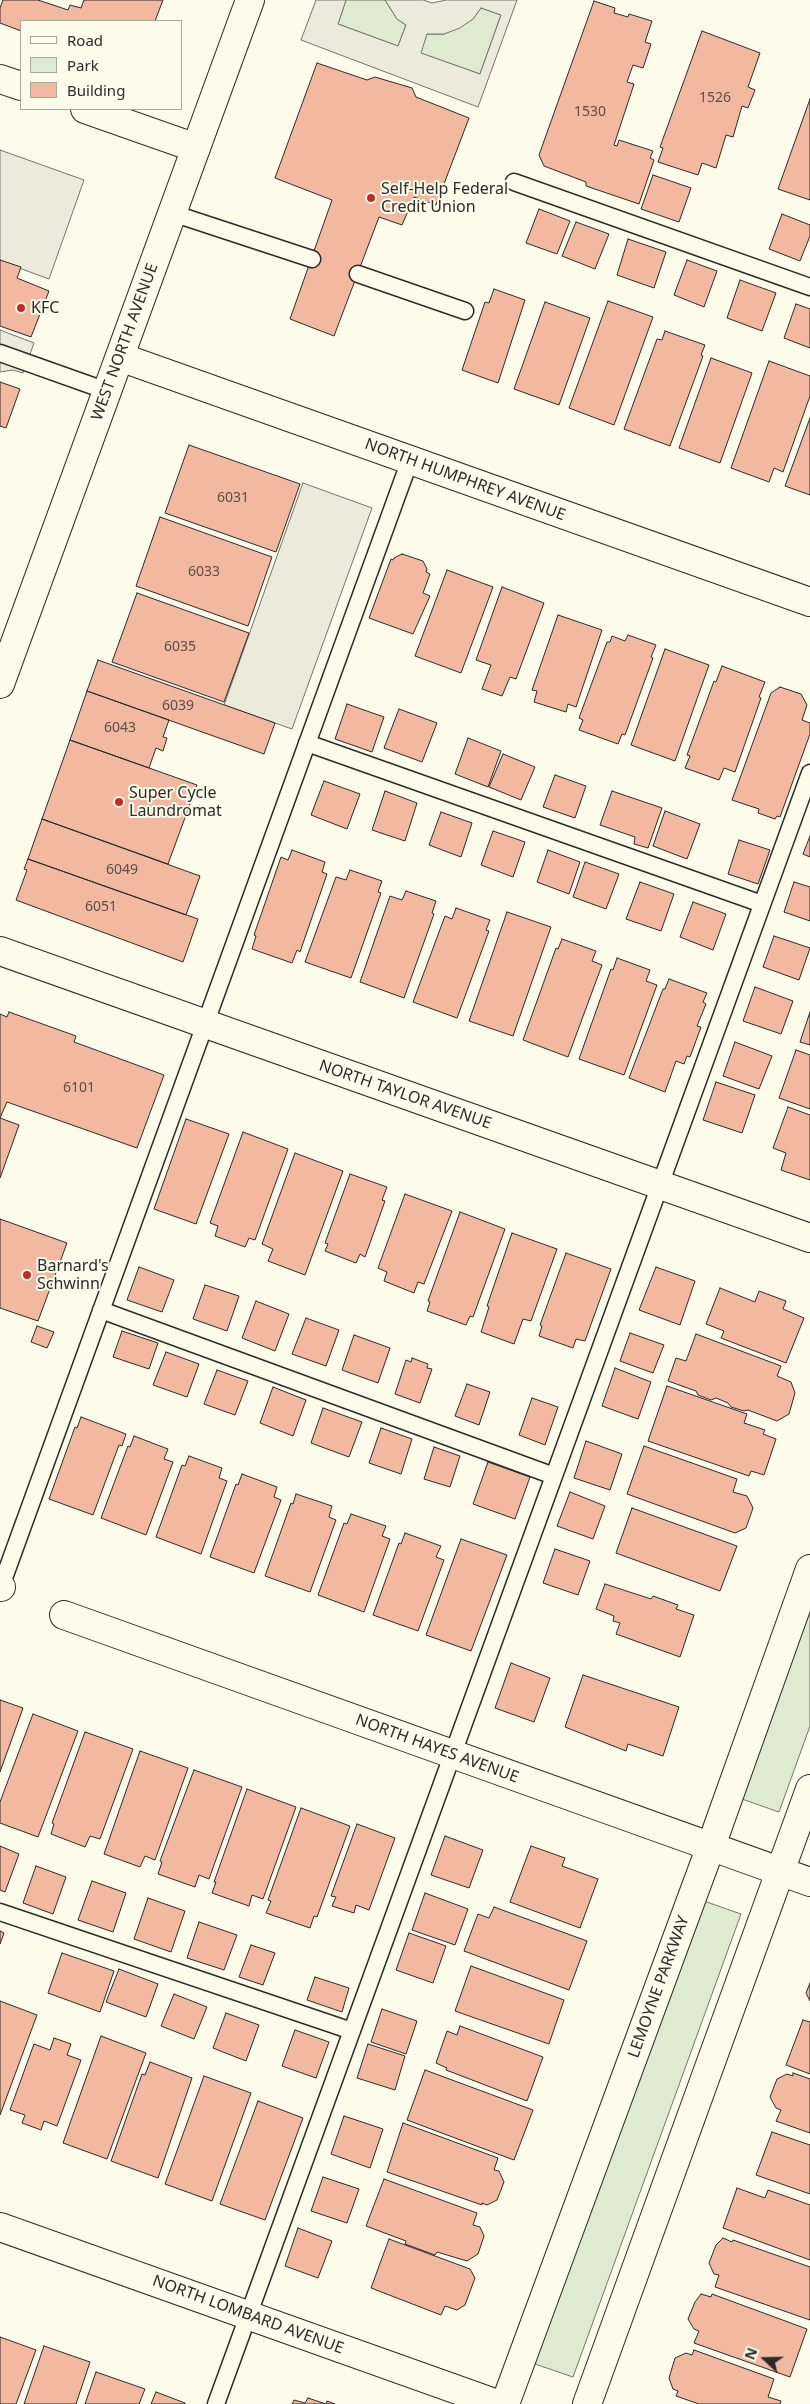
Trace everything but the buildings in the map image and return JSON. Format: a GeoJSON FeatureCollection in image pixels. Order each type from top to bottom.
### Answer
{"type":"FeatureCollection","features":[{"type":"Feature","properties":{"kind":"street","name":"WEST NORTH AVENUE"},"geometry":{"type":"LineString","coordinates":[[1,676],[250,0]]}},
{"type":"Feature","properties":{"kind":"street"},"geometry":{"type":"LineString","coordinates":[[0,79],[20,86]]}},
{"type":"Feature","properties":{"kind":"street"},"geometry":{"type":"LineString","coordinates":[[88,110],[196,148]]}},
{"type":"Feature","properties":{"kind":"street","name":"NORTH HUMPHREY AVENUE"},"geometry":{"type":"LineString","coordinates":[[120,357],[810,602]]}},
{"type":"Feature","properties":{"kind":"street","name":"NORTH TAYLOR AVENUE"},"geometry":{"type":"LineString","coordinates":[[0,952],[810,1238]]}},
{"type":"Feature","properties":{"kind":"street","name":"LEMOYNE PARKWAY"},"geometry":{"type":"LineString","coordinates":[[505,2404],[711,1846],[810,1569]]}},
{"type":"Feature","properties":{"kind":"street","name":"NORTH HAYES AVENUE"},"geometry":{"type":"LineString","coordinates":[[64,1615],[810,1882]]}},
{"type":"Feature","properties":{"kind":"street"},"geometry":{"type":"LineString","coordinates":[[587,2404],[810,1789]]}},
{"type":"Feature","properties":{"kind":"street","name":"NORTH LOMBARD AVENUE"},"geometry":{"type":"LineString","coordinates":[[0,2227],[497,2404]]}},
{"type":"Feature","properties":{"kind":"lane"},"geometry":{"type":"LineString","coordinates":[[514,182],[810,287]]}},
{"type":"Feature","properties":{"kind":"lane"},"geometry":{"type":"LineString","coordinates":[[172,213],[312,259]]}},
{"type":"Feature","properties":{"kind":"lane"},"geometry":{"type":"LineString","coordinates":[[358,274],[465,311]]}},
{"type":"Feature","properties":{"kind":"lane"},"geometry":{"type":"LineString","coordinates":[[0,352],[107,391]]}},
{"type":"Feature","properties":{"kind":"lane"},"geometry":{"type":"LineString","coordinates":[[0,1588],[410,460]]}},
{"type":"Feature","properties":{"kind":"lane"},"geometry":{"type":"LineString","coordinates":[[307,743],[762,904]]}},
{"type":"Feature","properties":{"kind":"lane"},"geometry":{"type":"LineString","coordinates":[[216,2404],[810,773]]}},
{"type":"Feature","properties":{"kind":"lane"},"geometry":{"type":"LineString","coordinates":[[101,1310],[554,1476]]}},
{"type":"Feature","properties":{"kind":"lane"},"geometry":{"type":"LineString","coordinates":[[0,1912],[352,2031]]}},
{"type":"Feature","properties":{"kind":"green space"},"geometry":{"type":"Polygon","coordinates":[[[346,0],[385,0],[397,19],[406,25],[398,46],[338,24],[346,0]]]}},
{"type":"Feature","properties":{"kind":"green space"},"geometry":{"type":"Polygon","coordinates":[[[481,8],[501,15],[480,74],[420,53],[427,34],[444,34],[473,19],[481,8]]]}},
{"type":"Feature","properties":{"kind":"green space"},"geometry":{"type":"Polygon","coordinates":[[[810,1605],[810,1726],[779,1812],[739,1798],[810,1605]]]}},
{"type":"Feature","properties":{"kind":"green space"},"geometry":{"type":"Polygon","coordinates":[[[701,1900],[741,1914],[573,2377],[532,2363],[701,1900]]]}},
{"type":"Feature","properties":{"kind":"shaded area"},"geometry":{"type":"Polygon","coordinates":[[[316,0],[346,0],[338,24],[398,46],[406,25],[397,19],[385,0],[423,0],[432,3],[446,0],[517,0],[478,107],[301,40],[316,0]],[[481,8],[473,19],[460,28],[444,34],[427,34],[421,53],[480,74],[501,15],[481,8]]]}},
{"type":"Feature","properties":{"kind":"shaded area"},"geometry":{"type":"Polygon","coordinates":[[[0,150],[84,180],[49,279],[0,261],[0,150]]]}},
{"type":"Feature","properties":{"kind":"shaded area"},"geometry":{"type":"Polygon","coordinates":[[[0,330],[34,343],[23,373],[13,370],[0,372],[0,330]]]}},
{"type":"Feature","properties":{"kind":"shaded area"},"geometry":{"type":"Polygon","coordinates":[[[303,483],[372,508],[292,729],[224,705],[303,483]]]}},
{"type":"Feature","properties":{"kind":"place","name":"Self-Help Federal Credit Union"},"geometry":{"type":"Point","coordinates":[371,198]}},
{"type":"Feature","properties":{"kind":"place","name":"KFC"},"geometry":{"type":"Point","coordinates":[21,308]}},
{"type":"Feature","properties":{"kind":"place","name":"Super Cycle Laundromat"},"geometry":{"type":"Point","coordinates":[119,802]}},
{"type":"Feature","properties":{"kind":"place","name":"Barnard's Schwinn"},"geometry":{"type":"Point","coordinates":[27,1275]}}]}
